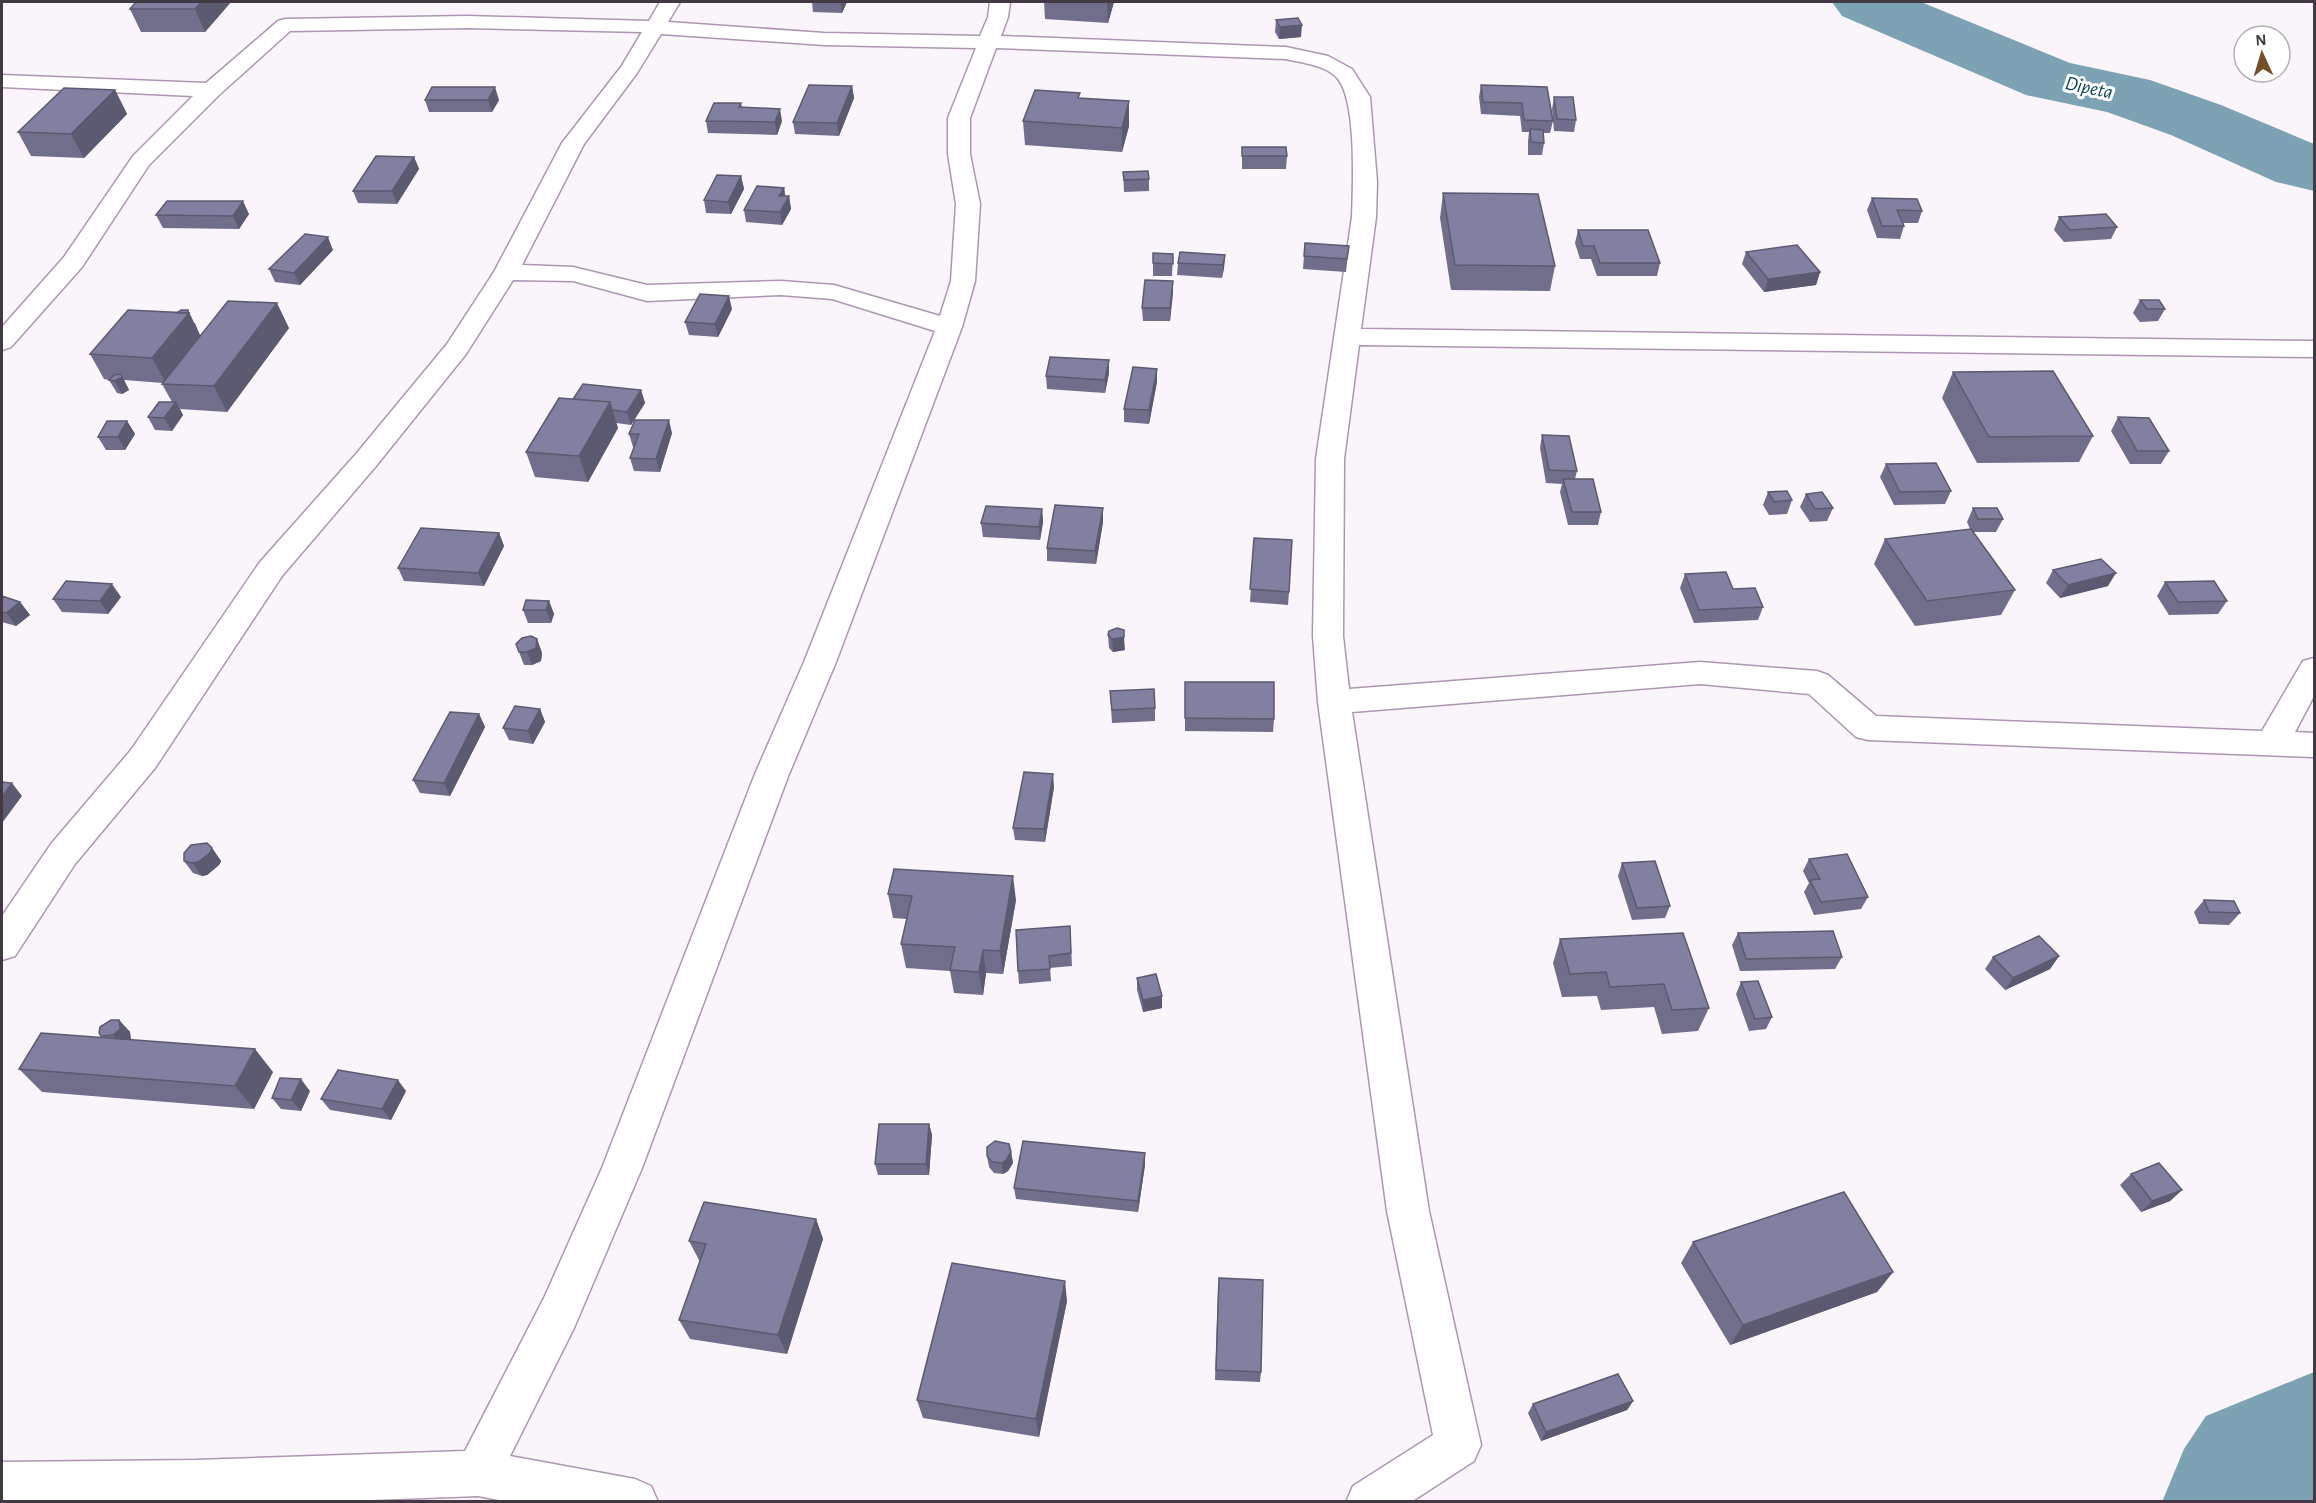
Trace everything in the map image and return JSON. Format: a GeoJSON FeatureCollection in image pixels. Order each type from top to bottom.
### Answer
{"type":"FeatureCollection","features":[{"type":"Feature","properties":{"kind":"street"},"geometry":{"type":"LineString","coordinates":[[2,945],[63,854],[143,759],[271,569],[366,460],[450,357],[506,272],[573,143],[630,69],[670,2]]}},
{"type":"Feature","properties":{"kind":"street"},"geometry":{"type":"LineString","coordinates":[[478,1473],[559,1313],[622,1168],[771,774],[820,662],[949,327],[963,281],[968,204],[958,154],[958,118],[998,17],[1000,2]]}},
{"type":"Feature","properties":{"kind":"street"},"geometry":{"type":"LineString","coordinates":[[2,342],[73,262],[141,161],[211,90],[306,7]]}},
{"type":"Feature","properties":{"kind":"street"},"geometry":{"type":"LineString","coordinates":[[285,25],[468,22],[654,27],[824,39],[987,41],[1286,53],[1321,60],[1345,73],[1359,97],[1365,182],[1364,217],[1330,459],[1328,636],[1334,702],[1408,1211],[1458,1445],[1369,1502]]}},
{"type":"Feature","properties":{"kind":"street"},"geometry":{"type":"LineString","coordinates":[[2,81],[211,90]]}},
{"type":"Feature","properties":{"kind":"street"},"geometry":{"type":"LineString","coordinates":[[506,272],[573,274],[647,293],[781,288],[834,292],[949,327]]}},
{"type":"Feature","properties":{"kind":"street"},"geometry":{"type":"LineString","coordinates":[[1346,337],[2314,349]]}},
{"type":"Feature","properties":{"kind":"street"},"geometry":{"type":"LineString","coordinates":[[2272,743],[2314,669]]}},
{"type":"Feature","properties":{"kind":"street"},"geometry":{"type":"LineString","coordinates":[[1334,702],[1700,673],[1818,683],[1869,728],[2314,745]]}},
{"type":"Feature","properties":{"kind":"street"},"geometry":{"type":"LineString","coordinates":[[2,1485],[196,1483],[478,1473],[635,1502]]}},
{"type":"Feature","properties":{"kind":"building"},"geometry":{"type":"Polygon","coordinates":[[[136,2],[201,2],[195,9],[130,9],[136,2]]]}},
{"type":"Feature","properties":{"kind":"building"},"geometry":{"type":"Polygon","coordinates":[[[1298,18],[1302,25],[1280,27],[1276,20],[1298,18]]]}},
{"type":"Feature","properties":{"kind":"building"},"geometry":{"type":"Polygon","coordinates":[[[809,85],[852,86],[837,123],[793,122],[809,85]]]}},
{"type":"Feature","properties":{"kind":"building"},"geometry":{"type":"Polygon","coordinates":[[[1481,85],[1547,87],[1553,121],[1524,120],[1522,103],[1483,102],[1481,85]]]}},
{"type":"Feature","properties":{"kind":"building"},"geometry":{"type":"Polygon","coordinates":[[[432,87],[495,87],[488,100],[425,100],[432,87]]]}},
{"type":"Feature","properties":{"kind":"building"},"geometry":{"type":"Polygon","coordinates":[[[64,88],[115,90],[71,134],[18,132],[64,88]]]}},
{"type":"Feature","properties":{"kind":"building"},"geometry":{"type":"Polygon","coordinates":[[[1035,90],[1080,93],[1078,98],[1129,101],[1122,128],[1023,121],[1035,90]]]}},
{"type":"Feature","properties":{"kind":"building"},"geometry":{"type":"Polygon","coordinates":[[[1554,97],[1573,97],[1576,120],[1557,119],[1554,97]]]}},
{"type":"Feature","properties":{"kind":"building"},"geometry":{"type":"Polygon","coordinates":[[[714,103],[741,103],[739,107],[780,109],[775,122],[706,121],[714,103]]]}},
{"type":"Feature","properties":{"kind":"building"},"geometry":{"type":"Polygon","coordinates":[[[1530,129],[1543,130],[1544,143],[1531,142],[1530,129]]]}},
{"type":"Feature","properties":{"kind":"building"},"geometry":{"type":"Polygon","coordinates":[[[1242,147],[1286,147],[1287,156],[1242,156],[1242,147]]]}},
{"type":"Feature","properties":{"kind":"building"},"geometry":{"type":"Polygon","coordinates":[[[376,156],[414,157],[392,191],[353,191],[376,156]]]}},
{"type":"Feature","properties":{"kind":"building"},"geometry":{"type":"Polygon","coordinates":[[[1148,171],[1149,179],[1124,180],[1123,172],[1148,171]]]}},
{"type":"Feature","properties":{"kind":"building"},"geometry":{"type":"Polygon","coordinates":[[[717,175],[741,176],[728,202],[704,200],[717,175]]]}},
{"type":"Feature","properties":{"kind":"building"},"geometry":{"type":"Polygon","coordinates":[[[757,186],[784,188],[779,196],[789,196],[780,212],[744,210],[757,186]]]}},
{"type":"Feature","properties":{"kind":"building"},"geometry":{"type":"Polygon","coordinates":[[[1443,193],[1538,194],[1555,266],[1455,265],[1443,193]]]}},
{"type":"Feature","properties":{"kind":"building"},"geometry":{"type":"Polygon","coordinates":[[[1872,198],[1917,199],[1922,211],[1897,210],[1904,226],[1882,226],[1872,198]]]}},
{"type":"Feature","properties":{"kind":"building"},"geometry":{"type":"Polygon","coordinates":[[[167,201],[243,201],[233,216],[156,215],[167,201]]]}},
{"type":"Feature","properties":{"kind":"building"},"geometry":{"type":"Polygon","coordinates":[[[2106,214],[2117,227],[2070,230],[2059,217],[2106,214]]]}},
{"type":"Feature","properties":{"kind":"building"},"geometry":{"type":"Polygon","coordinates":[[[1578,230],[1648,230],[1660,263],[1600,263],[1594,246],[1583,246],[1578,230]]]}},
{"type":"Feature","properties":{"kind":"building"},"geometry":{"type":"Polygon","coordinates":[[[305,234],[328,237],[294,273],[269,269],[305,234]]]}},
{"type":"Feature","properties":{"kind":"building"},"geometry":{"type":"Polygon","coordinates":[[[1305,243],[1349,246],[1347,259],[1304,256],[1305,243]]]}},
{"type":"Feature","properties":{"kind":"building"},"geometry":{"type":"Polygon","coordinates":[[[1797,245],[1820,272],[1768,279],[1746,252],[1797,245]]]}},
{"type":"Feature","properties":{"kind":"building"},"geometry":{"type":"Polygon","coordinates":[[[1180,252],[1225,255],[1223,265],[1178,263],[1180,252]]]}},
{"type":"Feature","properties":{"kind":"building"},"geometry":{"type":"Polygon","coordinates":[[[1153,253],[1173,254],[1173,264],[1153,263],[1153,253]]]}},
{"type":"Feature","properties":{"kind":"building"},"geometry":{"type":"Polygon","coordinates":[[[1145,280],[1173,281],[1170,308],[1142,308],[1145,280]]]}},
{"type":"Feature","properties":{"kind":"building"},"geometry":{"type":"Polygon","coordinates":[[[700,294],[729,296],[715,324],[685,322],[700,294]]]}},
{"type":"Feature","properties":{"kind":"building"},"geometry":{"type":"Polygon","coordinates":[[[2140,300],[2159,300],[2165,309],[2147,309],[2140,300]]]}},
{"type":"Feature","properties":{"kind":"building"},"geometry":{"type":"Polygon","coordinates":[[[228,301],[277,303],[214,386],[162,384],[228,301]]]}},
{"type":"Feature","properties":{"kind":"building"},"geometry":{"type":"Polygon","coordinates":[[[128,310],[189,313],[152,358],[90,354],[128,310]]]}},
{"type":"Feature","properties":{"kind":"building"},"geometry":{"type":"Polygon","coordinates":[[[181,310],[188,310],[188,313],[177,313],[181,310]]]}},
{"type":"Feature","properties":{"kind":"building"},"geometry":{"type":"Polygon","coordinates":[[[1050,357],[1109,360],[1105,380],[1046,376],[1050,357]]]}},
{"type":"Feature","properties":{"kind":"building"},"geometry":{"type":"Polygon","coordinates":[[[1133,367],[1157,369],[1149,410],[1124,409],[1133,367]]]}},
{"type":"Feature","properties":{"kind":"building"},"geometry":{"type":"Polygon","coordinates":[[[2053,371],[2093,436],[1989,437],[1953,372],[2053,371]]]}},
{"type":"Feature","properties":{"kind":"building"},"geometry":{"type":"Polygon","coordinates":[[[121,374],[122,377],[115,381],[109,380],[114,375],[121,374]]]}},
{"type":"Feature","properties":{"kind":"building"},"geometry":{"type":"Polygon","coordinates":[[[583,384],[641,390],[627,412],[612,410],[610,402],[573,399],[583,384]]]}},
{"type":"Feature","properties":{"kind":"building"},"geometry":{"type":"Polygon","coordinates":[[[559,398],[610,402],[579,456],[526,452],[559,398]]]}},
{"type":"Feature","properties":{"kind":"building"},"geometry":{"type":"Polygon","coordinates":[[[159,402],[176,402],[164,418],[148,417],[159,402]]]}},
{"type":"Feature","properties":{"kind":"building"},"geometry":{"type":"Polygon","coordinates":[[[2118,417],[2149,418],[2169,451],[2137,451],[2118,417]]]}},
{"type":"Feature","properties":{"kind":"building"},"geometry":{"type":"Polygon","coordinates":[[[635,420],[669,420],[656,459],[630,458],[639,434],[629,434],[635,420]]]}},
{"type":"Feature","properties":{"kind":"building"},"geometry":{"type":"Polygon","coordinates":[[[107,421],[127,421],[118,437],[98,437],[107,421]]]}},
{"type":"Feature","properties":{"kind":"building"},"geometry":{"type":"Polygon","coordinates":[[[1542,435],[1569,436],[1577,471],[1549,470],[1542,435]]]}},
{"type":"Feature","properties":{"kind":"building"},"geometry":{"type":"Polygon","coordinates":[[[1936,463],[1951,491],[1900,492],[1886,464],[1936,463]]]}},
{"type":"Feature","properties":{"kind":"building"},"geometry":{"type":"Polygon","coordinates":[[[1563,479],[1593,479],[1601,512],[1572,512],[1563,479]]]}},
{"type":"Feature","properties":{"kind":"building"},"geometry":{"type":"Polygon","coordinates":[[[1787,491],[1792,500],[1774,502],[1768,492],[1787,491]]]}},
{"type":"Feature","properties":{"kind":"building"},"geometry":{"type":"Polygon","coordinates":[[[1822,492],[1833,508],[1815,509],[1806,494],[1822,492]]]}},
{"type":"Feature","properties":{"kind":"building"},"geometry":{"type":"Polygon","coordinates":[[[1055,505],[1103,508],[1095,551],[1047,548],[1055,505]]]}},
{"type":"Feature","properties":{"kind":"building"},"geometry":{"type":"Polygon","coordinates":[[[986,506],[1042,509],[1039,527],[981,523],[986,506]]]}},
{"type":"Feature","properties":{"kind":"building"},"geometry":{"type":"Polygon","coordinates":[[[1973,508],[1997,508],[2003,519],[1978,519],[1973,508]]]}},
{"type":"Feature","properties":{"kind":"building"},"geometry":{"type":"Polygon","coordinates":[[[421,528],[499,533],[478,573],[398,568],[421,528]]]}},
{"type":"Feature","properties":{"kind":"building"},"geometry":{"type":"Polygon","coordinates":[[[1971,529],[2015,590],[1927,601],[1885,539],[1971,529]]]}},
{"type":"Feature","properties":{"kind":"building"},"geometry":{"type":"Polygon","coordinates":[[[1254,538],[1292,540],[1289,592],[1250,589],[1254,538]]]}},
{"type":"Feature","properties":{"kind":"building"},"geometry":{"type":"Polygon","coordinates":[[[2101,559],[2116,573],[2068,585],[2053,570],[2101,559]]]}},
{"type":"Feature","properties":{"kind":"building"},"geometry":{"type":"Polygon","coordinates":[[[1726,572],[1733,589],[1755,588],[1763,607],[1699,610],[1685,574],[1726,572]]]}},
{"type":"Feature","properties":{"kind":"building"},"geometry":{"type":"Polygon","coordinates":[[[66,581],[112,584],[100,601],[53,599],[66,581]]]}},
{"type":"Feature","properties":{"kind":"building"},"geometry":{"type":"Polygon","coordinates":[[[2214,581],[2227,601],[2178,602],[2165,582],[2214,581]]]}},
{"type":"Feature","properties":{"kind":"building"},"geometry":{"type":"Polygon","coordinates":[[[2,596],[20,602],[6,613],[2,612],[2,596]]]}},
{"type":"Feature","properties":{"kind":"building"},"geometry":{"type":"Polygon","coordinates":[[[526,600],[549,601],[546,610],[523,610],[526,600]]]}},
{"type":"Feature","properties":{"kind":"building"},"geometry":{"type":"Polygon","coordinates":[[[1117,628],[1124,630],[1124,637],[1112,639],[1108,635],[1109,631],[1117,628]]]}},
{"type":"Feature","properties":{"kind":"building"},"geometry":{"type":"Polygon","coordinates":[[[531,636],[537,639],[536,648],[527,652],[519,652],[516,644],[522,638],[531,636]]]}},
{"type":"Feature","properties":{"kind":"building"},"geometry":{"type":"Polygon","coordinates":[[[1185,682],[1274,682],[1274,719],[1185,718],[1185,682]]]}},
{"type":"Feature","properties":{"kind":"building"},"geometry":{"type":"Polygon","coordinates":[[[1154,689],[1155,708],[1112,710],[1110,691],[1154,689]]]}},
{"type":"Feature","properties":{"kind":"building"},"geometry":{"type":"Polygon","coordinates":[[[515,706],[540,709],[528,731],[503,728],[515,706]]]}},
{"type":"Feature","properties":{"kind":"building"},"geometry":{"type":"Polygon","coordinates":[[[450,712],[479,714],[444,783],[413,780],[450,712]]]}},
{"type":"Feature","properties":{"kind":"building"},"geometry":{"type":"Polygon","coordinates":[[[1024,772],[1053,774],[1044,829],[1013,828],[1024,772]]]}},
{"type":"Feature","properties":{"kind":"building"},"geometry":{"type":"Polygon","coordinates":[[[2,782],[12,783],[2,797],[2,782]]]}},
{"type":"Feature","properties":{"kind":"building"},"geometry":{"type":"Polygon","coordinates":[[[207,843],[212,848],[210,853],[198,862],[184,861],[184,853],[191,845],[207,843]]]}},
{"type":"Feature","properties":{"kind":"building"},"geometry":{"type":"Polygon","coordinates":[[[1847,854],[1868,897],[1821,902],[1810,880],[1820,879],[1809,859],[1847,854]]]}},
{"type":"Feature","properties":{"kind":"building"},"geometry":{"type":"Polygon","coordinates":[[[1655,861],[1670,906],[1637,908],[1622,863],[1655,861]]]}},
{"type":"Feature","properties":{"kind":"building"},"geometry":{"type":"Polygon","coordinates":[[[894,869],[1013,876],[1000,951],[983,950],[979,972],[950,970],[955,947],[901,944],[912,896],[888,894],[894,869]]]}},
{"type":"Feature","properties":{"kind":"building"},"geometry":{"type":"Polygon","coordinates":[[[2204,900],[2234,901],[2240,913],[2209,912],[2204,900]]]}},
{"type":"Feature","properties":{"kind":"building"},"geometry":{"type":"Polygon","coordinates":[[[1070,926],[1071,953],[1049,956],[1050,969],[1018,971],[1016,930],[1070,926]]]}},
{"type":"Feature","properties":{"kind":"building"},"geometry":{"type":"Polygon","coordinates":[[[1833,931],[1842,957],[1746,959],[1738,933],[1833,931]]]}},
{"type":"Feature","properties":{"kind":"building"},"geometry":{"type":"Polygon","coordinates":[[[1683,933],[1709,1008],[1672,1010],[1664,984],[1610,987],[1606,972],[1570,974],[1560,939],[1683,933]]]}},
{"type":"Feature","properties":{"kind":"building"},"geometry":{"type":"Polygon","coordinates":[[[2039,936],[2059,956],[2013,978],[1993,957],[2039,936]]]}},
{"type":"Feature","properties":{"kind":"building"},"geometry":{"type":"Polygon","coordinates":[[[1156,974],[1162,996],[1143,1000],[1137,978],[1156,974]]]}},
{"type":"Feature","properties":{"kind":"building"},"geometry":{"type":"Polygon","coordinates":[[[1758,981],[1772,1017],[1755,1019],[1741,982],[1758,981]]]}},
{"type":"Feature","properties":{"kind":"building"},"geometry":{"type":"Polygon","coordinates":[[[111,1020],[119,1020],[120,1029],[113,1035],[101,1036],[100,1027],[111,1020]]]}},
{"type":"Feature","properties":{"kind":"building"},"geometry":{"type":"Polygon","coordinates":[[[41,1033],[255,1049],[235,1086],[19,1069],[41,1033]]]}},
{"type":"Feature","properties":{"kind":"building"},"geometry":{"type":"Polygon","coordinates":[[[338,1070],[398,1080],[382,1109],[321,1099],[338,1070]]]}},
{"type":"Feature","properties":{"kind":"building"},"geometry":{"type":"Polygon","coordinates":[[[280,1078],[301,1079],[291,1100],[272,1098],[280,1078]]]}},
{"type":"Feature","properties":{"kind":"building"},"geometry":{"type":"Polygon","coordinates":[[[879,1124],[929,1124],[926,1164],[875,1164],[879,1124]]]}},
{"type":"Feature","properties":{"kind":"building"},"geometry":{"type":"Polygon","coordinates":[[[995,1141],[1009,1144],[1011,1152],[1002,1163],[992,1162],[987,1156],[987,1147],[995,1141]]]}},
{"type":"Feature","properties":{"kind":"building"},"geometry":{"type":"Polygon","coordinates":[[[1023,1141],[1145,1153],[1138,1201],[1014,1188],[1023,1141]]]}},
{"type":"Feature","properties":{"kind":"building"},"geometry":{"type":"Polygon","coordinates":[[[2159,1163],[2182,1190],[2152,1201],[2131,1174],[2159,1163]]]}},
{"type":"Feature","properties":{"kind":"building"},"geometry":{"type":"Polygon","coordinates":[[[1844,1192],[1893,1272],[1743,1325],[1693,1242],[1844,1192]]]}},
{"type":"Feature","properties":{"kind":"building"},"geometry":{"type":"Polygon","coordinates":[[[704,1202],[816,1219],[778,1335],[679,1320],[706,1244],[689,1241],[704,1202]]]}},
{"type":"Feature","properties":{"kind":"building"},"geometry":{"type":"Polygon","coordinates":[[[952,1263],[1065,1281],[1036,1419],[917,1400],[952,1263]]]}},
{"type":"Feature","properties":{"kind":"building"},"geometry":{"type":"Polygon","coordinates":[[[1219,1278],[1263,1280],[1261,1372],[1216,1370],[1219,1278]]]}},
{"type":"Feature","properties":{"kind":"building"},"geometry":{"type":"Polygon","coordinates":[[[1618,1374],[1633,1401],[1546,1432],[1533,1404],[1618,1374]]]}},
{"type":"Feature","properties":{"kind":"waterway","name":"Dipeta"},"geometry":{"type":"LineString","coordinates":[[1865,2],[2051,80],[2125,95],[2196,120],[2302,166],[2314,169]]}},
{"type":"Feature","properties":{"kind":"waterway","name":"Dipeta"},"geometry":{"type":"LineString","coordinates":[[2237,1502],[2259,1469],[2314,1446]]}}]}
